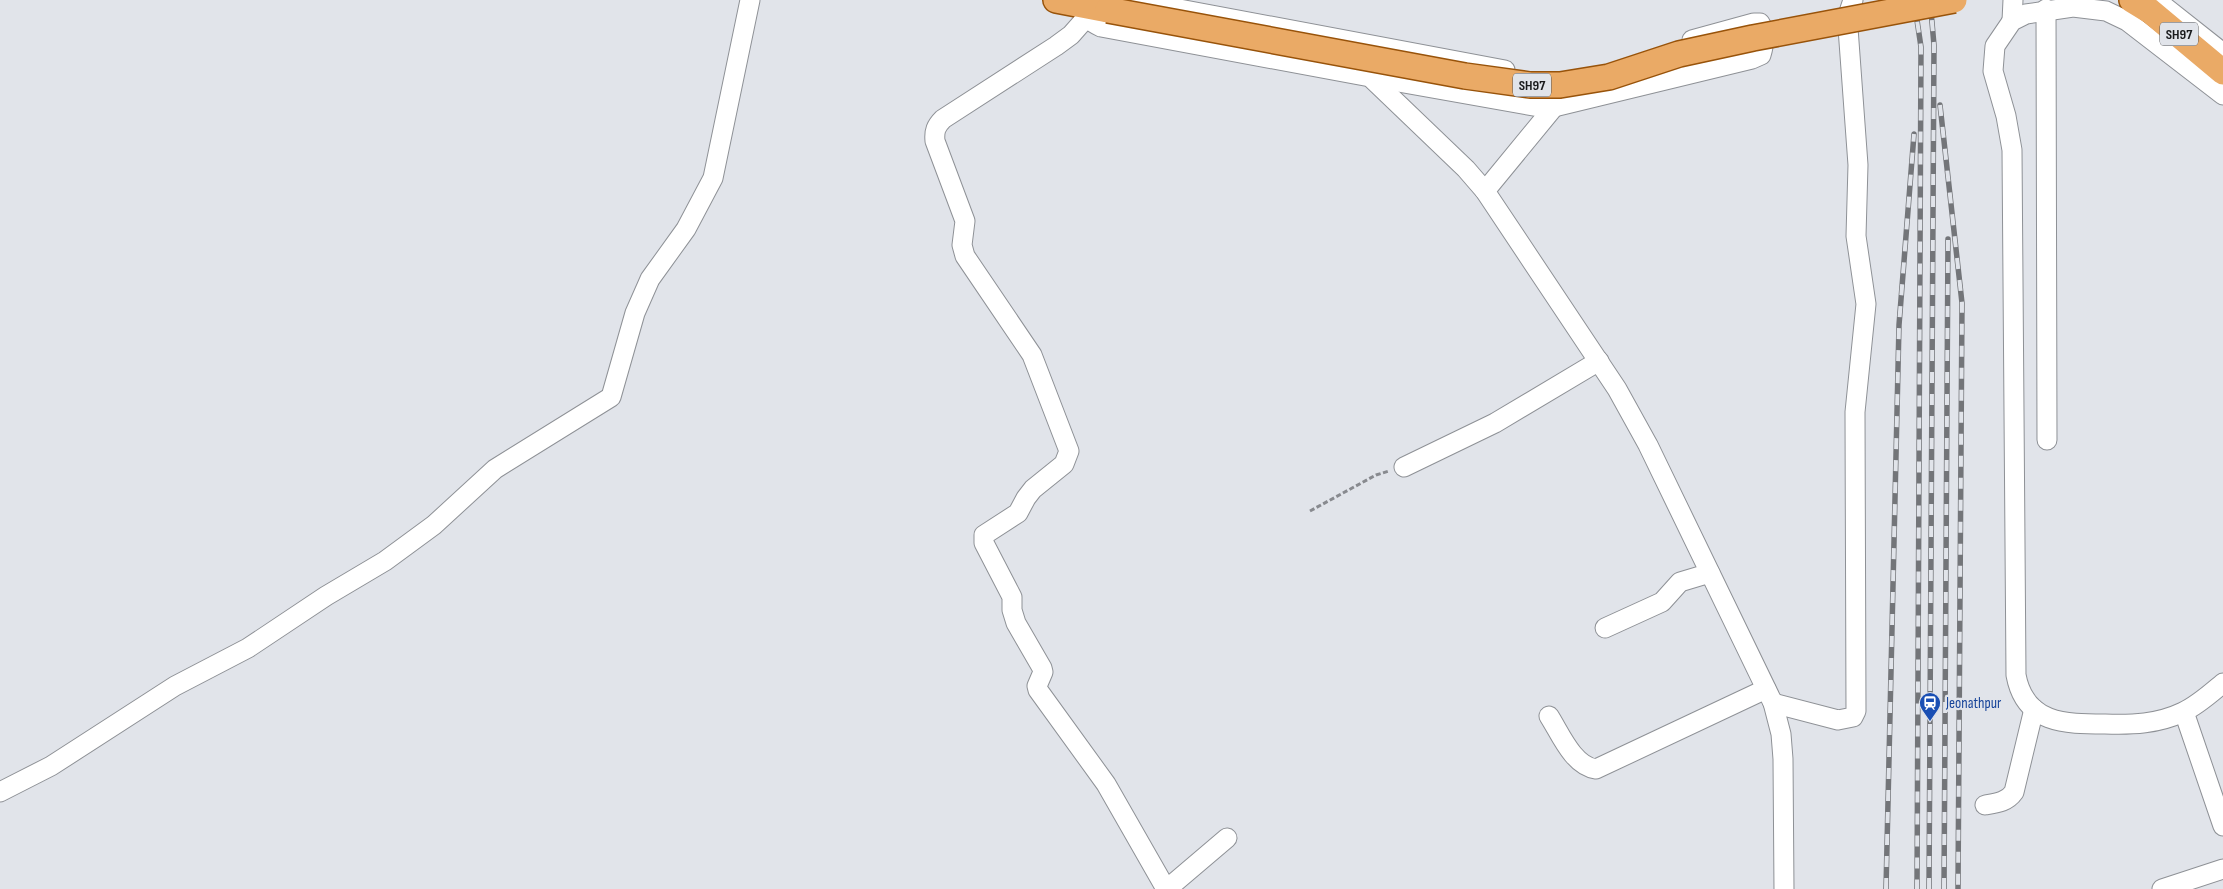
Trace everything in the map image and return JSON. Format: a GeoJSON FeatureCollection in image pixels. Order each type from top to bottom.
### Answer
{"type":"FeatureCollection","features":[{"type":"Feature","properties":{"kind":"main road","name":"SH97"},"geometry":{"type":"LineString","coordinates":[[1056,0],[1465,76],[1530,85],[1560,85],[1610,76],[1679,54],[1954,0]]}},
{"type":"Feature","properties":{"kind":"main road","name":"SH97"},"geometry":{"type":"LineString","coordinates":[[2132,0],[2150,11],[2223,72]]}},
{"type":"Feature","properties":{"kind":"street"},"geometry":{"type":"LineString","coordinates":[[0,792],[51,766],[175,686],[248,648],[326,596],[385,561],[434,525],[495,469],[611,397],[635,313],[650,279],[686,230],[713,178],[750,0]]}},
{"type":"Feature","properties":{"kind":"street"},"geometry":{"type":"LineString","coordinates":[[1130,0],[1343,41],[1539,74],[1559,74],[1599,69],[1754,23],[1760,24],[1764,29],[1764,47],[1760,55],[1752,59],[1554,108],[1539,108],[1101,27],[1091,8],[1071,35],[943,119],[937,125],[935,141],[965,221],[963,251],[1032,355],[1069,451],[1064,464],[1033,489],[1018,513],[984,535],[984,543],[1012,597],[1012,610],[1016,623],[1042,668],[1043,672],[1037,682],[1038,690],[1106,784],[1167,889],[1227,838]]}},
{"type":"Feature","properties":{"kind":"street"},"geometry":{"type":"LineString","coordinates":[[1549,716],[1577,758],[1584,765],[1596,769],[1770,696],[1838,720],[1853,717],[1856,711],[1855,412],[1866,304],[1856,236],[1858,165],[1848,28],[1848,12],[1853,0]]}},
{"type":"Feature","properties":{"kind":"street"},"geometry":{"type":"LineString","coordinates":[[2012,0],[2012,21]]}},
{"type":"Feature","properties":{"kind":"street"},"geometry":{"type":"LineString","coordinates":[[2156,0],[2223,53]]}},
{"type":"Feature","properties":{"kind":"street"},"geometry":{"type":"LineString","coordinates":[[2223,95],[2127,21],[2106,11],[2090,8],[2046,9],[2026,14],[2012,21],[1995,46],[1993,71],[2006,116],[2012,150],[2016,675],[2023,698],[2034,709],[2052,720],[2068,724],[2137,725],[2184,712],[2223,683]]}},
{"type":"Feature","properties":{"kind":"street"},"geometry":{"type":"LineString","coordinates":[[2046,9],[2047,440]]}},
{"type":"Feature","properties":{"kind":"street"},"geometry":{"type":"LineString","coordinates":[[1370,77],[1466,169],[1485,191],[1599,361],[1637,423],[1770,696],[1779,726],[1783,759],[1784,889]]}},
{"type":"Feature","properties":{"kind":"street"},"geometry":{"type":"LineString","coordinates":[[1485,191],[1554,108]]}},
{"type":"Feature","properties":{"kind":"street"},"geometry":{"type":"LineString","coordinates":[[1404,467],[1495,424],[1599,361]]}},
{"type":"Feature","properties":{"kind":"street"},"geometry":{"type":"LineString","coordinates":[[1605,628],[1662,602],[1680,582],[1710,573]]}},
{"type":"Feature","properties":{"kind":"street"},"geometry":{"type":"LineString","coordinates":[[1985,805],[2004,801],[2010,798],[2014,792],[2034,709]]}},
{"type":"Feature","properties":{"kind":"street"},"geometry":{"type":"LineString","coordinates":[[2184,712],[2223,826]]}},
{"type":"Feature","properties":{"kind":"street"},"geometry":{"type":"LineString","coordinates":[[2162,889],[2223,869]]}},
{"type":"Feature","properties":{"kind":"path"},"geometry":{"type":"LineString","coordinates":[[1310,511],[1376,476],[1404,467]]}},
{"type":"Feature","properties":{"kind":"railway"},"geometry":{"type":"LineString","coordinates":[[1914,0],[1921,47],[1917,889]]}},
{"type":"Feature","properties":{"kind":"railway"},"geometry":{"type":"LineString","coordinates":[[1929,889],[1934,45],[1930,0]]}},
{"type":"Feature","properties":{"kind":"railway"},"geometry":{"type":"LineString","coordinates":[[1940,105],[1962,303],[1958,889]]}},
{"type":"Feature","properties":{"kind":"railway"},"geometry":{"type":"LineString","coordinates":[[1886,889],[1899,325],[1914,134]]}},
{"type":"Feature","properties":{"kind":"railway"},"geometry":{"type":"LineString","coordinates":[[1944,889],[1948,239]]}},
{"type":"Feature","properties":{"kind":"place","name":"Jeonathpur"},"geometry":{"type":"Point","coordinates":[1930,722]}}]}
